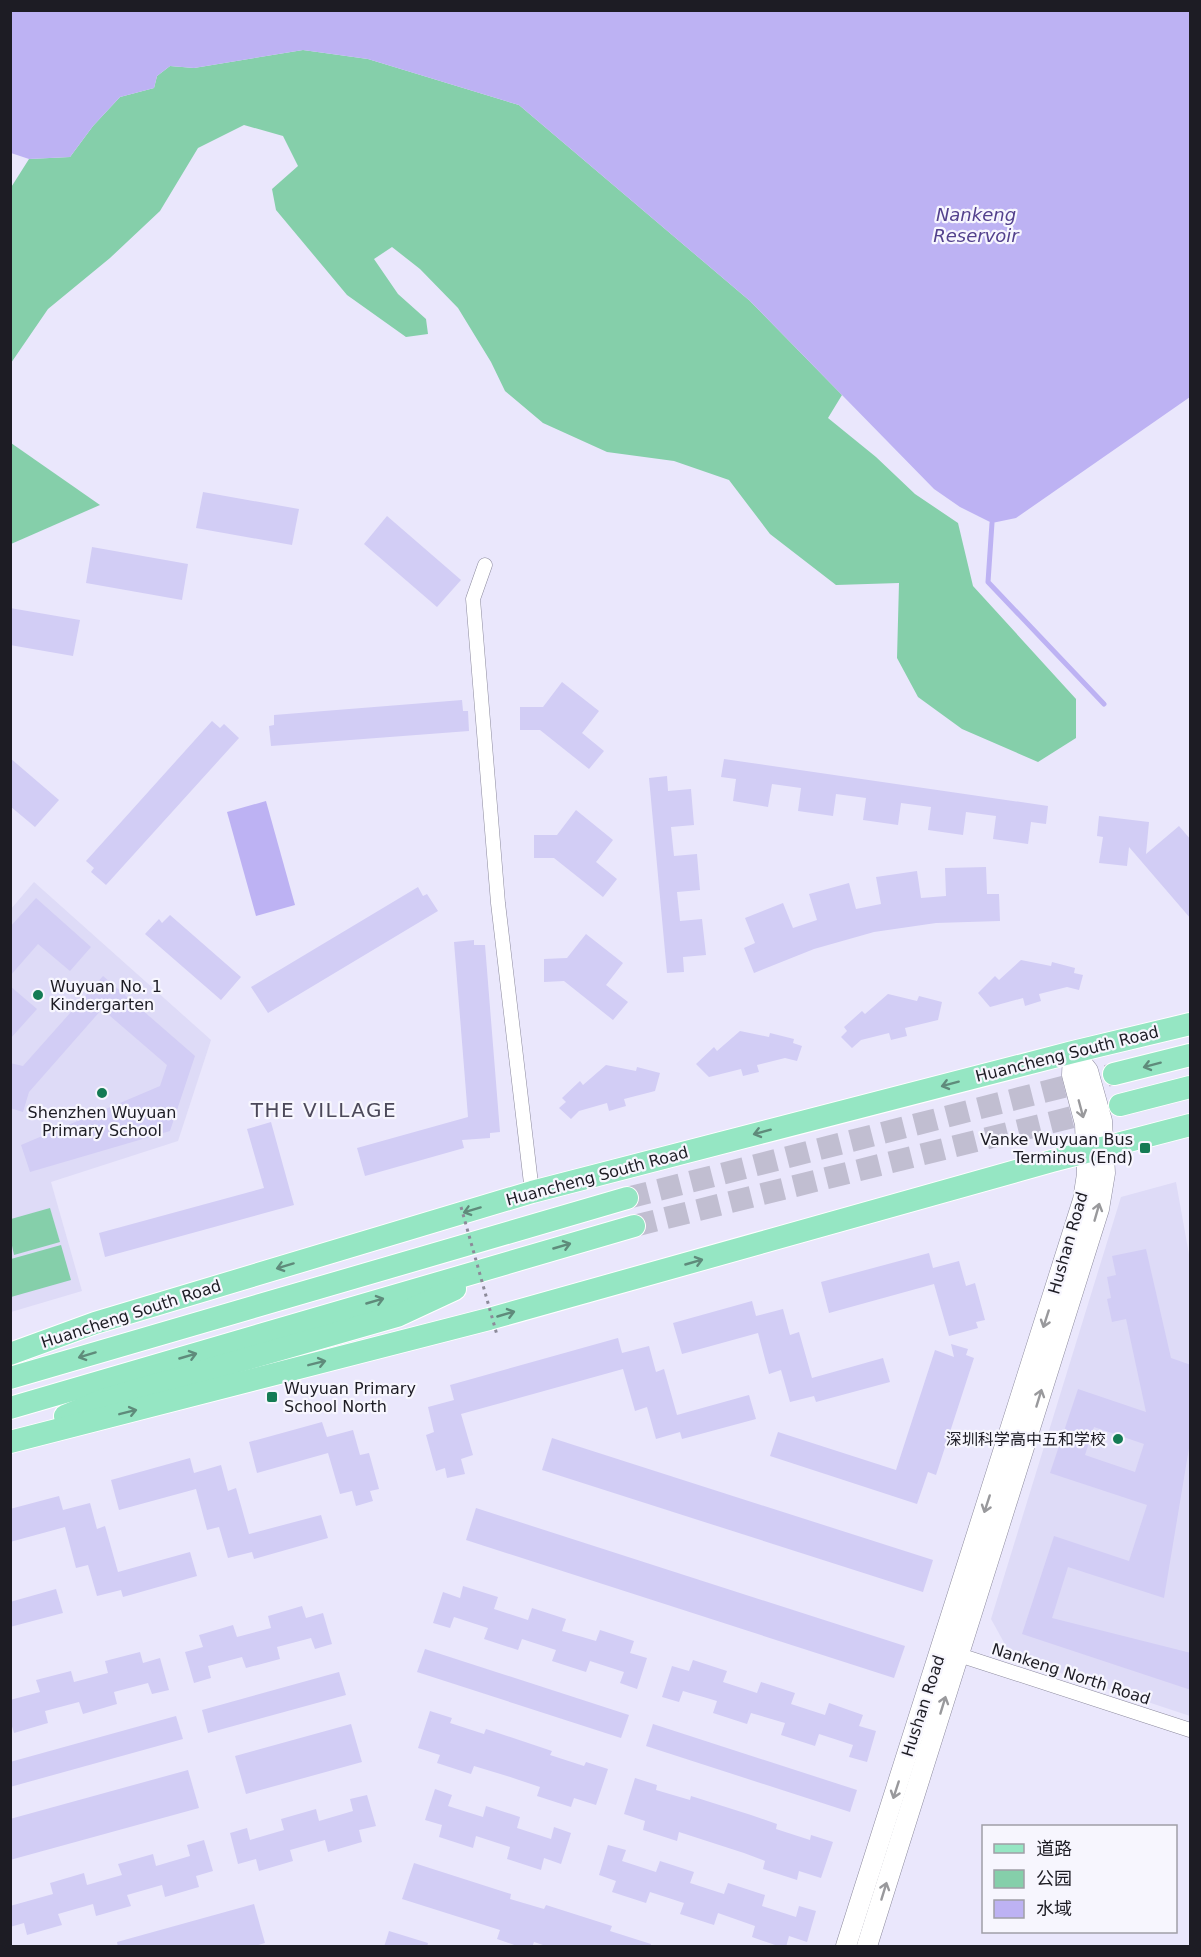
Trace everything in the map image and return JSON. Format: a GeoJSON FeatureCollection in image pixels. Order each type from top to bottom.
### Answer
{"type":"FeatureCollection","features":[{"type":"Feature","properties":{"kind":"main road","name":"Huancheng South Road"},"geometry":{"type":"LineString","coordinates":[[10,1354],[95,1323],[532,1192],[1073,1052],[1191,1024]]}},
{"type":"Feature","properties":{"kind":"main road","name":"Huancheng South Road"},"geometry":{"type":"LineString","coordinates":[[1114,1074],[1191,1055]]}},
{"type":"Feature","properties":{"kind":"main road"},"geometry":{"type":"LineString","coordinates":[[1120,1105],[1191,1087]]}},
{"type":"Feature","properties":{"kind":"main road"},"geometry":{"type":"LineString","coordinates":[[10,1440],[489,1319],[1191,1125]]}},
{"type":"Feature","properties":{"kind":"main road","name":"Huancheng South Road"},"geometry":{"type":"LineString","coordinates":[[10,1378],[627,1198]]}},
{"type":"Feature","properties":{"kind":"main road"},"geometry":{"type":"LineString","coordinates":[[10,1408],[634,1226]]}},
{"type":"Feature","properties":{"kind":"main road"},"geometry":{"type":"LineString","coordinates":[[95,1323],[431,1255]]}},
{"type":"Feature","properties":{"kind":"main road"},"geometry":{"type":"LineString","coordinates":[[10,1440],[106,1399],[398,1316],[516,1259]]}},
{"type":"Feature","properties":{"kind":"street"},"geometry":{"type":"LineString","coordinates":[[485,565],[473,599],[498,903],[532,1192]]}},
{"type":"Feature","properties":{"kind":"street","name":"Hushan Road"},"geometry":{"type":"LineString","coordinates":[[867,1947],[950,1652],[1083,1200],[1087,1174],[1096,1151],[1085,1124],[1072,1075],[1073,1052]]}},
{"type":"Feature","properties":{"kind":"street","name":"Hushan Road"},"geometry":{"type":"LineString","coordinates":[[846,1947],[950,1652]]}},
{"type":"Feature","properties":{"kind":"street","name":"Nankeng North Road"},"geometry":{"type":"LineString","coordinates":[[950,1652],[1191,1730]]}},
{"type":"Feature","properties":{"kind":"path"},"geometry":{"type":"LineString","coordinates":[[461,1207],[497,1335]]}},
{"type":"Feature","properties":{"kind":"shaded area","name":"Shenzhen Wuyuan Primary School"},"geometry":{"type":"Polygon","coordinates":[[[34,882],[211,1040],[178,1141],[51,1182],[82,1291],[11,1312],[11,909],[34,882]]]}},
{"type":"Feature","properties":{"kind":"shaded area","name":"深圳科学高中五和学校"},"geometry":{"type":"Polygon","coordinates":[[[1176,1182],[1190,1260],[1190,1716],[1012,1657],[991,1619],[1121,1197],[1176,1182]]]}},
{"type":"Feature","properties":{"kind":"green space"},"geometry":{"type":"Polygon","coordinates":[[[303,50],[368,59],[519,105],[750,301],[842,395],[828,418],[876,457],[915,494],[958,523],[973,586],[1076,699],[1076,738],[1038,762],[962,729],[918,697],[897,658],[899,583],[836,585],[770,534],[729,480],[674,461],[607,452],[543,423],[505,391],[491,362],[458,308],[420,269],[392,247],[374,259],[398,294],[426,319],[428,334],[406,337],[347,295],[276,210],[272,189],[298,166],[283,136],[244,125],[198,148],[160,211],[110,258],[48,309],[11,363],[10,189],[29,159],[70,157],[93,126],[120,97],[154,88],[157,76],[170,66],[194,68],[303,50]]]}},
{"type":"Feature","properties":{"kind":"green space"},"geometry":{"type":"Polygon","coordinates":[[[11,443],[100,505],[11,544],[11,443]]]}},
{"type":"Feature","properties":{"kind":"green space"},"geometry":{"type":"Polygon","coordinates":[[[50,1208],[60,1242],[14,1255],[11,1241],[11,1219],[50,1208]]]}},
{"type":"Feature","properties":{"kind":"green space"},"geometry":{"type":"Polygon","coordinates":[[[61,1245],[71,1280],[11,1297],[11,1259],[61,1245]]]}},
{"type":"Feature","properties":{"kind":"water","name":"Nankeng Reservoir"},"geometry":{"type":"Polygon","coordinates":[[[10,11],[1190,11],[1190,397],[1016,518],[992,523],[960,507],[934,489],[750,301],[519,105],[368,59],[303,50],[194,68],[170,66],[157,76],[154,88],[120,97],[93,126],[70,157],[29,159],[11,153],[10,11]]]}},
{"type":"Feature","properties":{"kind":"water"},"geometry":{"type":"Polygon","coordinates":[[[266,801],[295,905],[256,916],[227,812],[266,801]]]}},
{"type":"Feature","properties":{"kind":"building"},"geometry":{"type":"Polygon","coordinates":[[[203,492],[299,509],[292,545],[196,528],[203,492]]]}},
{"type":"Feature","properties":{"kind":"building"},"geometry":{"type":"Polygon","coordinates":[[[387,516],[461,580],[437,607],[364,544],[387,516]]]}},
{"type":"Feature","properties":{"kind":"building"},"geometry":{"type":"Polygon","coordinates":[[[92,547],[188,564],[182,600],[86,583],[92,547]]]}},
{"type":"Feature","properties":{"kind":"building"},"geometry":{"type":"Polygon","coordinates":[[[10,608],[80,620],[73,656],[10,645],[10,608]]]}},
{"type":"Feature","properties":{"kind":"building"},"geometry":{"type":"Polygon","coordinates":[[[562,682],[599,711],[582,733],[604,751],[589,769],[540,730],[520,730],[520,707],[543,707],[562,682]]]}},
{"type":"Feature","properties":{"kind":"building"},"geometry":{"type":"Polygon","coordinates":[[[462,700],[463,711],[468,711],[469,731],[271,746],[269,726],[274,725],[274,715],[462,700]]]}},
{"type":"Feature","properties":{"kind":"building"},"geometry":{"type":"Polygon","coordinates":[[[212,721],[220,728],[224,724],[239,738],[106,885],[91,872],[94,868],[86,861],[212,721]]]}},
{"type":"Feature","properties":{"kind":"building"},"geometry":{"type":"Polygon","coordinates":[[[10,758],[59,800],[35,827],[10,806],[10,758]]]}},
{"type":"Feature","properties":{"kind":"building"},"geometry":{"type":"Polygon","coordinates":[[[724,759],[1048,806],[1046,824],[1031,822],[1028,844],[993,839],[996,816],[966,812],[963,835],[928,830],[931,807],[901,803],[898,825],[863,820],[866,798],[836,794],[833,816],[798,811],[801,788],[772,784],[768,807],[733,801],[736,779],[721,777],[724,759]]]}},
{"type":"Feature","properties":{"kind":"building"},"geometry":{"type":"Polygon","coordinates":[[[667,776],[668,791],[691,789],[694,825],[671,827],[674,856],[697,854],[700,890],[677,892],[680,921],[702,919],[706,955],[683,957],[684,972],[667,973],[649,778],[667,776]]]}},
{"type":"Feature","properties":{"kind":"building"},"geometry":{"type":"Polygon","coordinates":[[[576,810],[613,840],[596,862],[617,879],[603,897],[554,858],[534,858],[534,835],[557,835],[576,810]]]}},
{"type":"Feature","properties":{"kind":"building"},"geometry":{"type":"Polygon","coordinates":[[[1099,816],[1149,822],[1146,854],[1179,826],[1191,840],[1191,919],[1129,847],[1127,866],[1099,863],[1103,837],[1097,836],[1099,816]]]}},
{"type":"Feature","properties":{"kind":"building"},"geometry":{"type":"Polygon","coordinates":[[[986,867],[987,894],[999,894],[1000,921],[936,923],[874,932],[814,949],[754,973],[744,948],[755,943],[745,918],[783,903],[793,928],[817,920],[809,894],[849,883],[856,909],[881,904],[876,877],[917,871],[921,898],[946,896],[945,868],[986,867]]]}},
{"type":"Feature","properties":{"kind":"building"},"geometry":{"type":"Polygon","coordinates":[[[418,887],[423,896],[427,894],[438,911],[268,1013],[251,987],[418,887]]]}},
{"type":"Feature","properties":{"kind":"building"},"geometry":{"type":"Polygon","coordinates":[[[36,898],[91,947],[70,971],[38,944],[10,976],[10,927],[36,898]]]}},
{"type":"Feature","properties":{"kind":"building"},"geometry":{"type":"Polygon","coordinates":[[[170,915],[241,977],[221,1000],[145,934],[159,919],[162,923],[170,915]]]}},
{"type":"Feature","properties":{"kind":"building"},"geometry":{"type":"Polygon","coordinates":[[[586,934],[623,963],[606,985],[628,1002],[613,1020],[564,981],[544,982],[544,959],[567,958],[586,934]]]}},
{"type":"Feature","properties":{"kind":"building"},"geometry":{"type":"Polygon","coordinates":[[[474,940],[474,945],[485,945],[500,1132],[490,1133],[490,1138],[462,1140],[464,1148],[365,1176],[357,1148],[468,1117],[454,942],[474,940]]]}},
{"type":"Feature","properties":{"kind":"building"},"geometry":{"type":"Polygon","coordinates":[[[1021,960],[1051,966],[1052,962],[1075,968],[1074,973],[1083,975],[1079,990],[1067,987],[1039,994],[1041,1001],[1025,1006],[1023,998],[990,1007],[978,993],[995,976],[999,980],[1021,960]]]}},
{"type":"Feature","properties":{"kind":"building"},"geometry":{"type":"Polygon","coordinates":[[[103,976],[195,1056],[170,1131],[30,1172],[21,1145],[160,1086],[167,1065],[102,1009],[29,1092],[23,1112],[10,1108],[10,1063],[23,1066],[103,976]]]}},
{"type":"Feature","properties":{"kind":"building"},"geometry":{"type":"Polygon","coordinates":[[[10,986],[37,1009],[10,1039],[10,986]]]}},
{"type":"Feature","properties":{"kind":"building"},"geometry":{"type":"Polygon","coordinates":[[[888,994],[917,1001],[919,996],[942,1002],[938,1020],[905,1028],[907,1036],[891,1040],[889,1033],[861,1040],[852,1048],[841,1037],[847,1031],[844,1027],[862,1011],[865,1014],[888,994]]]}},
{"type":"Feature","properties":{"kind":"building"},"geometry":{"type":"Polygon","coordinates":[[[740,1031],[769,1037],[770,1033],[794,1039],[793,1043],[802,1046],[797,1061],[785,1058],[757,1065],[759,1072],[743,1076],[741,1069],[709,1077],[696,1064],[714,1047],[717,1051],[740,1031]]]}},
{"type":"Feature","properties":{"kind":"building"},"geometry":{"type":"Polygon","coordinates":[[[606,1065],[636,1071],[637,1067],[660,1073],[655,1091],[624,1099],[626,1106],[609,1111],[607,1103],[579,1111],[571,1119],[559,1108],[566,1102],[562,1098],[580,1081],[583,1085],[606,1065]]]}},
{"type":"Feature","properties":{"kind":"building"},"geometry":{"type":"Polygon","coordinates":[[[271,1122],[294,1205],[105,1257],[99,1233],[264,1188],[247,1129],[271,1122]]]}},
{"type":"Feature","properties":{"kind":"building"},"geometry":{"type":"Polygon","coordinates":[[[1146,1249],[1171,1358],[1191,1365],[1191,1436],[1164,1598],[1068,1567],[1052,1618],[1191,1653],[1191,1690],[1022,1634],[1054,1536],[1129,1561],[1147,1505],[1050,1473],[1078,1389],[1146,1412],[1126,1319],[1112,1322],[1107,1299],[1111,1298],[1107,1277],[1116,1275],[1112,1256],[1146,1249]],[[1094,1427],[1085,1455],[1135,1472],[1144,1444],[1094,1427]]]}},
{"type":"Feature","properties":{"kind":"building"},"geometry":{"type":"Polygon","coordinates":[[[929,1253],[933,1268],[959,1261],[966,1286],[975,1283],[985,1320],[976,1322],[978,1328],[949,1336],[934,1284],[829,1313],[821,1282],[929,1253]]]}},
{"type":"Feature","properties":{"kind":"building"},"geometry":{"type":"Polygon","coordinates":[[[752,1301],[756,1316],[783,1309],[790,1335],[799,1332],[812,1378],[883,1358],[890,1382],[816,1402],[814,1396],[790,1402],[781,1370],[769,1374],[758,1333],[682,1354],[673,1323],[752,1301]]]}},
{"type":"Feature","properties":{"kind":"building"},"geometry":{"type":"Polygon","coordinates":[[[618,1338],[622,1353],[649,1346],[656,1372],[664,1369],[677,1415],[749,1395],[756,1419],[682,1439],[680,1432],[656,1439],[647,1407],[635,1411],[623,1369],[461,1414],[473,1455],[461,1459],[465,1474],[447,1478],[445,1468],[436,1471],[426,1435],[434,1432],[428,1407],[454,1400],[450,1385],[618,1338]]]}},
{"type":"Feature","properties":{"kind":"building"},"geometry":{"type":"Polygon","coordinates":[[[951,1344],[968,1349],[966,1355],[974,1358],[936,1475],[928,1472],[917,1504],[770,1456],[778,1432],[896,1470],[935,1350],[954,1357],[951,1344]]]}},
{"type":"Feature","properties":{"kind":"building"},"geometry":{"type":"Polygon","coordinates":[[[322,1422],[327,1437],[353,1430],[360,1455],[369,1453],[379,1489],[370,1491],[373,1501],[356,1506],[352,1491],[340,1494],[328,1453],[257,1473],[249,1442],[322,1422]]]}},
{"type":"Feature","properties":{"kind":"building"},"geometry":{"type":"Polygon","coordinates":[[[552,1438],[933,1560],[923,1592],[542,1470],[552,1438]]]}},
{"type":"Feature","properties":{"kind":"building"},"geometry":{"type":"Polygon","coordinates":[[[190,1458],[194,1473],[221,1465],[228,1491],[236,1488],[249,1534],[321,1515],[328,1538],[254,1559],[252,1552],[228,1558],[219,1527],[207,1530],[196,1489],[119,1510],[111,1480],[190,1458]]]}},
{"type":"Feature","properties":{"kind":"building"},"geometry":{"type":"Polygon","coordinates":[[[59,1496],[63,1510],[90,1503],[97,1529],[105,1526],[118,1572],[190,1552],[197,1576],[123,1597],[121,1590],[97,1596],[88,1565],[76,1568],[65,1527],[10,1542],[10,1509],[59,1496]]]}},
{"type":"Feature","properties":{"kind":"building"},"geometry":{"type":"Polygon","coordinates":[[[476,1508],[905,1646],[894,1678],[466,1540],[476,1508]]]}},
{"type":"Feature","properties":{"kind":"building"},"geometry":{"type":"Polygon","coordinates":[[[463,1586],[498,1597],[494,1609],[528,1620],[532,1608],[566,1619],[562,1631],[596,1641],[600,1630],[634,1641],[630,1653],[647,1658],[637,1689],[620,1683],[624,1672],[590,1661],[586,1672],[552,1661],[556,1650],[522,1639],[518,1650],[484,1639],[488,1628],[454,1617],[450,1628],[433,1623],[443,1592],[460,1598],[463,1586]]]}},
{"type":"Feature","properties":{"kind":"building"},"geometry":{"type":"Polygon","coordinates":[[[56,1589],[63,1613],[10,1627],[10,1602],[56,1589]]]}},
{"type":"Feature","properties":{"kind":"building"},"geometry":{"type":"Polygon","coordinates":[[[302,1606],[306,1618],[323,1613],[332,1644],[315,1649],[311,1638],[277,1647],[280,1659],[246,1668],[242,1657],[208,1666],[211,1678],[194,1683],[185,1652],[203,1647],[199,1635],[233,1625],[237,1637],[271,1628],[268,1616],[302,1606]]]}},
{"type":"Feature","properties":{"kind":"building"},"geometry":{"type":"Polygon","coordinates":[[[425,1649],[629,1715],[621,1738],[417,1672],[425,1649]]]}},
{"type":"Feature","properties":{"kind":"building"},"geometry":{"type":"Polygon","coordinates":[[[140,1652],[143,1663],[160,1658],[169,1690],[152,1694],[148,1683],[114,1692],[117,1704],[83,1714],[79,1702],[45,1711],[48,1723],[14,1733],[10,1720],[10,1700],[40,1692],[36,1680],[71,1671],[74,1682],[108,1673],[105,1661],[140,1652]]]}},
{"type":"Feature","properties":{"kind":"building"},"geometry":{"type":"Polygon","coordinates":[[[693,1660],[727,1671],[723,1682],[757,1693],[761,1682],[795,1693],[791,1704],[825,1715],[829,1703],[863,1715],[859,1726],[876,1731],[867,1762],[849,1757],[853,1745],[819,1734],[815,1746],[781,1735],[785,1723],[751,1713],[747,1724],[713,1713],[717,1701],[683,1691],[679,1702],[662,1697],[672,1666],[689,1671],[693,1660]]]}},
{"type":"Feature","properties":{"kind":"building"},"geometry":{"type":"Polygon","coordinates":[[[339,1672],[346,1695],[208,1733],[202,1710],[339,1672]]]}},
{"type":"Feature","properties":{"kind":"building"},"geometry":{"type":"Polygon","coordinates":[[[430,1711],[452,1718],[450,1723],[484,1734],[486,1729],[552,1751],[550,1755],[584,1766],[586,1762],[608,1769],[596,1805],[574,1798],[571,1807],[537,1796],[540,1787],[507,1776],[474,1766],[471,1774],[437,1763],[440,1755],[418,1748],[430,1711]]]}},
{"type":"Feature","properties":{"kind":"building"},"geometry":{"type":"Polygon","coordinates":[[[176,1716],[183,1739],[10,1787],[10,1762],[176,1716]]]}},
{"type":"Feature","properties":{"kind":"building"},"geometry":{"type":"Polygon","coordinates":[[[351,1724],[362,1762],[246,1794],[235,1756],[351,1724]]]}},
{"type":"Feature","properties":{"kind":"building"},"geometry":{"type":"Polygon","coordinates":[[[653,1724],[857,1790],[850,1812],[646,1746],[653,1724]]]}},
{"type":"Feature","properties":{"kind":"building"},"geometry":{"type":"Polygon","coordinates":[[[188,1770],[199,1808],[10,1860],[10,1819],[188,1770]]]}},
{"type":"Feature","properties":{"kind":"building"},"geometry":{"type":"Polygon","coordinates":[[[635,1778],[657,1785],[656,1790],[690,1800],[691,1796],[751,1815],[777,1824],[776,1829],[810,1840],[811,1835],[833,1842],[821,1878],[799,1871],[797,1880],[763,1869],[765,1861],[744,1853],[679,1832],[677,1841],[643,1830],[645,1821],[624,1814],[635,1778]]]}},
{"type":"Feature","properties":{"kind":"building"},"geometry":{"type":"Polygon","coordinates":[[[435,1789],[452,1795],[448,1806],[483,1817],[486,1806],[520,1817],[517,1828],[551,1839],[554,1827],[571,1833],[561,1864],[544,1858],[541,1870],[507,1859],[510,1847],[476,1836],[473,1848],[439,1837],[442,1825],[425,1820],[435,1789]]]}},
{"type":"Feature","properties":{"kind":"building"},"geometry":{"type":"Polygon","coordinates":[[[367,1795],[376,1826],[359,1830],[362,1842],[328,1852],[325,1840],[290,1850],[293,1861],[259,1871],[256,1859],[238,1864],[230,1833],[247,1828],[250,1840],[284,1830],[281,1819],[316,1809],[319,1821],[353,1811],[350,1799],[367,1795]]]}},
{"type":"Feature","properties":{"kind":"building"},"geometry":{"type":"Polygon","coordinates":[[[204,1840],[213,1871],[196,1876],[199,1887],[165,1897],[162,1885],[127,1895],[131,1906],[96,1916],[93,1904],[58,1914],[62,1925],[27,1935],[24,1923],[10,1927],[10,1906],[53,1894],[50,1883],[84,1873],[87,1885],[122,1875],[118,1864],[153,1854],[156,1866],[190,1856],[187,1845],[204,1840]]]}},
{"type":"Feature","properties":{"kind":"building"},"geometry":{"type":"Polygon","coordinates":[[[608,1845],[626,1850],[622,1861],[656,1872],[660,1861],[694,1872],[690,1883],[724,1894],[728,1883],[765,1895],[762,1906],[796,1917],[799,1906],[816,1911],[807,1942],[789,1936],[786,1947],[781,1947],[752,1937],[755,1926],[718,1913],[714,1925],[680,1914],[684,1903],[650,1892],[646,1903],[612,1892],[616,1881],[599,1875],[608,1845]]]}},
{"type":"Feature","properties":{"kind":"building"},"geometry":{"type":"Polygon","coordinates":[[[414,1863],[511,1894],[510,1899],[544,1909],[546,1905],[612,1926],[610,1931],[651,1944],[650,1947],[549,1947],[534,1942],[532,1947],[520,1947],[497,1939],[500,1930],[402,1899],[414,1863]]]}},
{"type":"Feature","properties":{"kind":"building"},"geometry":{"type":"Polygon","coordinates":[[[254,1904],[265,1943],[251,1947],[118,1947],[117,1942],[254,1904]]]}},
{"type":"Feature","properties":{"kind":"building"},"geometry":{"type":"Polygon","coordinates":[[[389,1931],[428,1943],[427,1947],[384,1947],[389,1931]]]}},
{"type":"Feature","properties":{"kind":"waterway"},"geometry":{"type":"LineString","coordinates":[[992,523],[988,582],[1104,704]]}},
{"type":"Feature","properties":{"kind":"tunnel"},"geometry":{"type":"LineString","coordinates":[[627,1198],[1114,1074]]}},
{"type":"Feature","properties":{"kind":"tunnel"},"geometry":{"type":"LineString","coordinates":[[634,1226],[1101,1110]]}},
{"type":"Feature","properties":{"kind":"place","name":"Wuyuan No. 1 Kindergarten"},"geometry":{"type":"Point","coordinates":[38,995]}},
{"type":"Feature","properties":{"kind":"place","name":"Shenzhen Wuyuan Primary School"},"geometry":{"type":"Point","coordinates":[102,1093]}},
{"type":"Feature","properties":{"kind":"place","name":"Vanke Wuyuan Bus Terminus (End)"},"geometry":{"type":"Point","coordinates":[1145,1148]}},
{"type":"Feature","properties":{"kind":"place","name":"Wuyuan Primary School North"},"geometry":{"type":"Point","coordinates":[272,1397]}},
{"type":"Feature","properties":{"kind":"place","name":"深圳科学高中五和学校"},"geometry":{"type":"Point","coordinates":[1118,1439]}},
{"type":"Feature","properties":{"kind":"district","name":"THE VILLAGE"},"geometry":{"type":"Point","coordinates":[324,1110]}}]}
